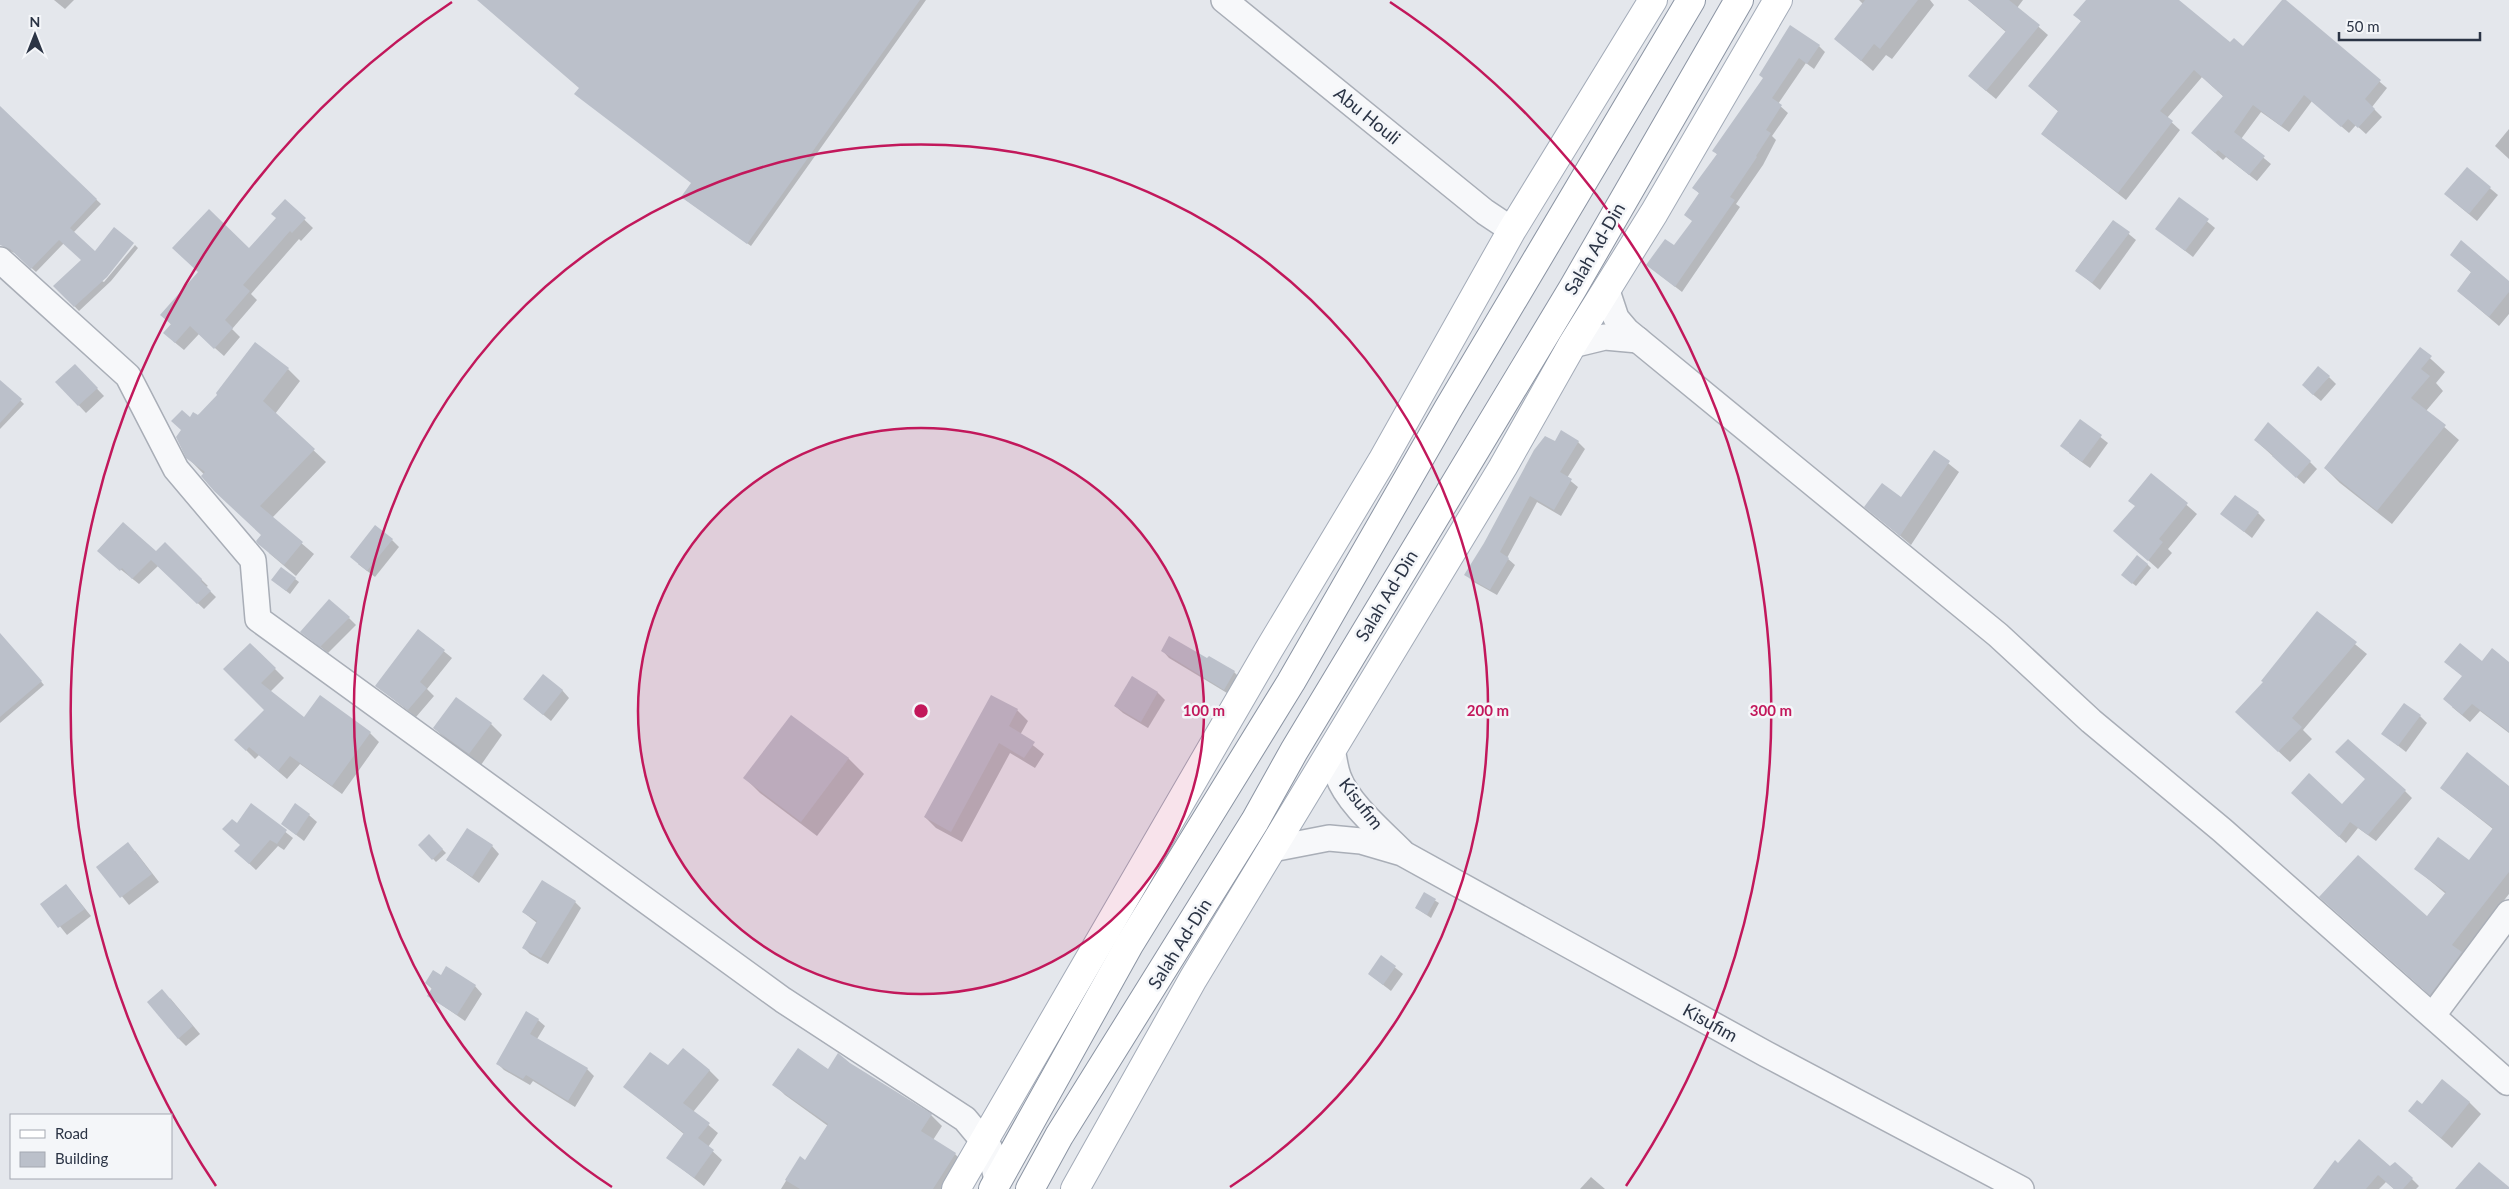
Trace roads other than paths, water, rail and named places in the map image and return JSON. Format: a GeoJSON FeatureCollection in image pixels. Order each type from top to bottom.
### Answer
{"type":"FeatureCollection","features":[{"type":"Feature","properties":{"kind":"main road"},"geometry":{"type":"LineString","coordinates":[[956,1189],[1382,461],[1512,230],[1653,0]]}},
{"type":"Feature","properties":{"kind":"main road"},"geometry":{"type":"LineString","coordinates":[[995,1185],[1129,945],[1291,682],[1444,417],[1691,0]]}},
{"type":"Feature","properties":{"kind":"main road","name":"Salah Ad-Din"},"geometry":{"type":"LineString","coordinates":[[1030,1189],[1059,1136],[1255,821],[1294,752],[1573,288],[1739,0]]}},
{"type":"Feature","properties":{"kind":"main road"},"geometry":{"type":"LineString","coordinates":[[1075,1189],[1193,979],[1504,467],[1572,345],[1607,291],[1778,0]]}},
{"type":"Feature","properties":{"kind":"street","name":"Abu Houli"},"geometry":{"type":"LineString","coordinates":[[1224,0],[1485,212],[1512,230]]}},
{"type":"Feature","properties":{"kind":"street"},"geometry":{"type":"LineString","coordinates":[[0,260],[128,376],[176,469],[253,560],[258,620],[783,1000],[965,1120],[984,1139],[994,1159],[995,1185]]}},
{"type":"Feature","properties":{"kind":"street"},"geometry":{"type":"LineString","coordinates":[[1607,291],[1616,318],[1638,340],[1998,635],[2104,732],[2222,830],[2507,1082],[2509,1081]]}},
{"type":"Feature","properties":{"kind":"street"},"geometry":{"type":"LineString","coordinates":[[1572,345],[1605,337],[1638,340]]}},
{"type":"Feature","properties":{"kind":"street","name":"Kisufim"},"geometry":{"type":"LineString","coordinates":[[1332,749],[1338,776],[1343,786],[1369,818],[1402,853]]}},
{"type":"Feature","properties":{"kind":"street","name":"Kisufim"},"geometry":{"type":"LineString","coordinates":[[1272,849],[1328,838],[1361,841],[1402,853],[1758,1050],[2021,1189]]}},
{"type":"Feature","properties":{"kind":"street"},"geometry":{"type":"LineString","coordinates":[[2433,1015],[2509,913]]}}]}
